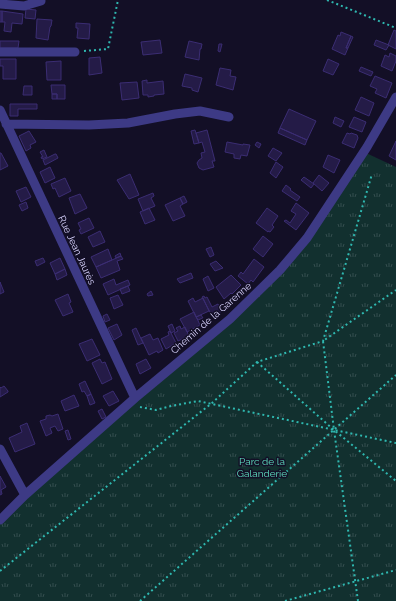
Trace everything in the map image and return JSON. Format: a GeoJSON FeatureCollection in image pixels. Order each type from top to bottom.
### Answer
{"type":"FeatureCollection","features":[{"type":"Feature","properties":{"kind":"street"},"geometry":{"type":"LineString","coordinates":[[0,4],[24,6],[41,1]]}},
{"type":"Feature","properties":{"kind":"street"},"geometry":{"type":"LineString","coordinates":[[0,52],[75,52]]}},
{"type":"Feature","properties":{"kind":"street","name":"Chemin de la Garenne"},"geometry":{"type":"LineString","coordinates":[[0,520],[25,495],[135,398],[230,319],[280,270],[311,232],[367,147],[396,97]]}},
{"type":"Feature","properties":{"kind":"street","name":"Rue Jean Jaurès"},"geometry":{"type":"LineString","coordinates":[[0,110],[135,398]]}},
{"type":"Feature","properties":{"kind":"street"},"geometry":{"type":"LineString","coordinates":[[6,124],[89,125],[128,123],[200,111],[229,117]]}},
{"type":"Feature","properties":{"kind":"street"},"geometry":{"type":"LineString","coordinates":[[0,450],[25,495]]}},
{"type":"Feature","properties":{"kind":"path"},"geometry":{"type":"LineString","coordinates":[[75,52],[108,50],[118,0]]}},
{"type":"Feature","properties":{"kind":"path"},"geometry":{"type":"LineString","coordinates":[[327,0],[396,28]]}},
{"type":"Feature","properties":{"kind":"path"},"geometry":{"type":"LineString","coordinates":[[358,601],[323,341],[372,174]]}},
{"type":"Feature","properties":{"kind":"path"},"geometry":{"type":"LineString","coordinates":[[0,571],[212,403],[257,362],[323,341],[396,290]]}},
{"type":"Feature","properties":{"kind":"path"},"geometry":{"type":"LineString","coordinates":[[257,362],[334,430],[396,481]]}},
{"type":"Feature","properties":{"kind":"path"},"geometry":{"type":"LineString","coordinates":[[140,601],[396,375]]}},
{"type":"Feature","properties":{"kind":"path"},"geometry":{"type":"LineString","coordinates":[[135,398],[140,408],[156,410],[198,400],[396,443]]}},
{"type":"Feature","properties":{"kind":"path"},"geometry":{"type":"LineString","coordinates":[[285,601],[396,570]]}},
{"type":"Feature","properties":{"kind":"green space","name":"Parc de la Galanderie"},"geometry":{"type":"Polygon","coordinates":[[[366,153],[396,167],[396,601],[0,601],[0,521],[281,271],[366,153]]]}},
{"type":"Feature","properties":{"kind":"building"},"geometry":{"type":"Polygon","coordinates":[[[26,9],[36,10],[35,19],[25,18],[26,9]]]}},
{"type":"Feature","properties":{"kind":"building"},"geometry":{"type":"Polygon","coordinates":[[[0,11],[2,11],[2,22],[0,22],[0,11]]]}},
{"type":"Feature","properties":{"kind":"building"},"geometry":{"type":"Polygon","coordinates":[[[2,11],[23,14],[22,24],[12,23],[11,32],[4,31],[5,22],[2,22],[2,11]]]}},
{"type":"Feature","properties":{"kind":"building"},"geometry":{"type":"Polygon","coordinates":[[[37,19],[52,20],[48,40],[36,38],[37,19]]]}},
{"type":"Feature","properties":{"kind":"building"},"geometry":{"type":"Polygon","coordinates":[[[76,23],[90,24],[89,39],[77,38],[78,28],[76,28],[76,23]]]}},
{"type":"Feature","properties":{"kind":"building"},"geometry":{"type":"Polygon","coordinates":[[[394,30],[396,31],[396,49],[388,45],[394,30]]]}},
{"type":"Feature","properties":{"kind":"building"},"geometry":{"type":"Polygon","coordinates":[[[341,32],[351,36],[345,55],[332,49],[338,35],[340,36],[341,32]]]}},
{"type":"Feature","properties":{"kind":"building"},"geometry":{"type":"Polygon","coordinates":[[[351,36],[353,37],[348,48],[346,48],[351,36]]]}},
{"type":"Feature","properties":{"kind":"building"},"geometry":{"type":"Polygon","coordinates":[[[160,40],[162,53],[143,55],[141,42],[160,40]]]}},
{"type":"Feature","properties":{"kind":"building"},"geometry":{"type":"Polygon","coordinates":[[[376,40],[389,45],[386,50],[374,45],[376,40]]]}},
{"type":"Feature","properties":{"kind":"building"},"geometry":{"type":"Polygon","coordinates":[[[0,41],[19,41],[18,48],[0,48],[0,41]]]}},
{"type":"Feature","properties":{"kind":"building"},"geometry":{"type":"Polygon","coordinates":[[[189,41],[202,44],[199,60],[185,57],[189,41]]]}},
{"type":"Feature","properties":{"kind":"building"},"geometry":{"type":"Polygon","coordinates":[[[219,44],[222,44],[220,52],[218,51],[219,44]]]}},
{"type":"Feature","properties":{"kind":"building"},"geometry":{"type":"Polygon","coordinates":[[[390,53],[396,56],[396,61],[392,71],[381,66],[385,55],[389,57],[390,53]]]}},
{"type":"Feature","properties":{"kind":"building"},"geometry":{"type":"Polygon","coordinates":[[[100,57],[102,73],[89,75],[89,58],[100,57]]]}},
{"type":"Feature","properties":{"kind":"building"},"geometry":{"type":"Polygon","coordinates":[[[0,59],[16,59],[16,79],[3,79],[3,66],[0,66],[0,59]]]}},
{"type":"Feature","properties":{"kind":"building"},"geometry":{"type":"Polygon","coordinates":[[[328,59],[339,64],[333,75],[323,71],[328,59]]]}},
{"type":"Feature","properties":{"kind":"building"},"geometry":{"type":"Polygon","coordinates":[[[61,61],[61,80],[47,80],[46,62],[61,61]]]}},
{"type":"Feature","properties":{"kind":"building"},"geometry":{"type":"Polygon","coordinates":[[[361,67],[373,72],[371,76],[359,71],[361,67]]]}},
{"type":"Feature","properties":{"kind":"building"},"geometry":{"type":"Polygon","coordinates":[[[220,68],[231,70],[230,76],[236,77],[233,90],[216,85],[220,68]]]}},
{"type":"Feature","properties":{"kind":"building"},"geometry":{"type":"Polygon","coordinates":[[[185,74],[202,78],[198,92],[192,90],[192,88],[182,86],[185,74]]]}},
{"type":"Feature","properties":{"kind":"building"},"geometry":{"type":"Polygon","coordinates":[[[375,76],[392,83],[386,98],[375,93],[377,89],[370,86],[375,76]]]}},
{"type":"Feature","properties":{"kind":"building"},"geometry":{"type":"Polygon","coordinates":[[[147,80],[147,83],[163,81],[164,94],[148,97],[148,95],[143,95],[142,81],[147,80]]]}},
{"type":"Feature","properties":{"kind":"building"},"geometry":{"type":"Polygon","coordinates":[[[137,82],[139,98],[122,100],[120,83],[137,82]]]}},
{"type":"Feature","properties":{"kind":"building"},"geometry":{"type":"Polygon","coordinates":[[[51,85],[65,85],[65,99],[57,99],[57,94],[52,94],[51,85]]]}},
{"type":"Feature","properties":{"kind":"building"},"geometry":{"type":"Polygon","coordinates":[[[24,86],[32,86],[32,95],[23,95],[24,86]]]}},
{"type":"Feature","properties":{"kind":"building"},"geometry":{"type":"Polygon","coordinates":[[[52,94],[57,94],[57,99],[52,99],[52,94]]]}},
{"type":"Feature","properties":{"kind":"building"},"geometry":{"type":"Polygon","coordinates":[[[361,97],[374,103],[369,116],[355,110],[361,97]]]}},
{"type":"Feature","properties":{"kind":"building"},"geometry":{"type":"Polygon","coordinates":[[[10,104],[37,104],[37,109],[18,109],[18,116],[10,116],[10,104]]]}},
{"type":"Feature","properties":{"kind":"building"},"geometry":{"type":"Polygon","coordinates":[[[289,109],[316,121],[307,140],[280,128],[289,109]]]}},
{"type":"Feature","properties":{"kind":"building"},"geometry":{"type":"Polygon","coordinates":[[[335,117],[344,121],[341,127],[333,123],[335,117]]]}},
{"type":"Feature","properties":{"kind":"building"},"geometry":{"type":"Polygon","coordinates":[[[354,117],[366,122],[362,132],[349,127],[354,117]]]}},
{"type":"Feature","properties":{"kind":"building"},"geometry":{"type":"Polygon","coordinates":[[[280,128],[307,140],[305,145],[278,133],[280,128]]]}},
{"type":"Feature","properties":{"kind":"building"},"geometry":{"type":"Polygon","coordinates":[[[195,130],[199,143],[194,144],[191,131],[195,130]]]}},
{"type":"Feature","properties":{"kind":"building"},"geometry":{"type":"Polygon","coordinates":[[[207,130],[215,161],[212,161],[214,167],[203,170],[199,168],[197,163],[202,158],[201,153],[205,152],[202,142],[199,143],[196,133],[207,130]]]}},
{"type":"Feature","properties":{"kind":"building"},"geometry":{"type":"Polygon","coordinates":[[[29,131],[36,142],[30,145],[31,148],[26,151],[19,136],[29,131]]]}},
{"type":"Feature","properties":{"kind":"building"},"geometry":{"type":"Polygon","coordinates":[[[347,133],[357,135],[358,138],[354,148],[342,143],[347,133]]]}},
{"type":"Feature","properties":{"kind":"building"},"geometry":{"type":"Polygon","coordinates":[[[396,141],[396,160],[389,156],[396,141]]]}},
{"type":"Feature","properties":{"kind":"building"},"geometry":{"type":"Polygon","coordinates":[[[227,142],[250,145],[247,156],[241,155],[240,159],[234,158],[234,154],[225,152],[227,142]]]}},
{"type":"Feature","properties":{"kind":"building"},"geometry":{"type":"Polygon","coordinates":[[[257,142],[261,144],[259,148],[255,145],[257,142]]]}},
{"type":"Feature","properties":{"kind":"building"},"geometry":{"type":"Polygon","coordinates":[[[273,148],[282,153],[276,161],[268,156],[273,148]]]}},
{"type":"Feature","properties":{"kind":"building"},"geometry":{"type":"Polygon","coordinates":[[[44,150],[47,157],[42,159],[41,157],[43,157],[40,152],[44,150]]]}},
{"type":"Feature","properties":{"kind":"building"},"geometry":{"type":"Polygon","coordinates":[[[0,153],[8,166],[0,170],[0,153]]]}},
{"type":"Feature","properties":{"kind":"building"},"geometry":{"type":"Polygon","coordinates":[[[55,154],[58,158],[45,165],[43,160],[55,154]]]}},
{"type":"Feature","properties":{"kind":"building"},"geometry":{"type":"Polygon","coordinates":[[[328,155],[340,160],[334,173],[323,167],[328,155]]]}},
{"type":"Feature","properties":{"kind":"building"},"geometry":{"type":"Polygon","coordinates":[[[276,162],[283,167],[276,178],[270,173],[276,162]]]}},
{"type":"Feature","properties":{"kind":"building"},"geometry":{"type":"Polygon","coordinates":[[[50,167],[55,178],[45,183],[40,172],[50,167]]]}},
{"type":"Feature","properties":{"kind":"building"},"geometry":{"type":"Polygon","coordinates":[[[130,174],[139,195],[129,199],[117,180],[130,174]]]}},
{"type":"Feature","properties":{"kind":"building"},"geometry":{"type":"Polygon","coordinates":[[[319,175],[329,183],[322,191],[313,183],[319,175]]]}},
{"type":"Feature","properties":{"kind":"building"},"geometry":{"type":"Polygon","coordinates":[[[304,177],[314,184],[311,188],[301,180],[304,177]]]}},
{"type":"Feature","properties":{"kind":"building"},"geometry":{"type":"Polygon","coordinates":[[[65,178],[71,191],[59,197],[55,188],[53,189],[51,184],[65,178]]]}},
{"type":"Feature","properties":{"kind":"building"},"geometry":{"type":"Polygon","coordinates":[[[286,185],[300,197],[297,201],[282,191],[286,185]]]}},
{"type":"Feature","properties":{"kind":"building"},"geometry":{"type":"Polygon","coordinates":[[[26,187],[31,197],[21,202],[16,191],[26,187]]]}},
{"type":"Feature","properties":{"kind":"building"},"geometry":{"type":"Polygon","coordinates":[[[153,193],[154,196],[151,198],[155,206],[143,211],[138,199],[153,193]]]}},
{"type":"Feature","properties":{"kind":"building"},"geometry":{"type":"Polygon","coordinates":[[[80,194],[87,208],[75,214],[69,198],[80,194]]]}},
{"type":"Feature","properties":{"kind":"building"},"geometry":{"type":"Polygon","coordinates":[[[184,196],[187,202],[183,204],[180,198],[184,196]]]}},
{"type":"Feature","properties":{"kind":"building"},"geometry":{"type":"Polygon","coordinates":[[[180,198],[183,204],[180,206],[185,216],[173,221],[165,205],[180,198]]]}},
{"type":"Feature","properties":{"kind":"building"},"geometry":{"type":"Polygon","coordinates":[[[26,202],[28,208],[22,211],[19,205],[26,202]]]}},
{"type":"Feature","properties":{"kind":"building"},"geometry":{"type":"Polygon","coordinates":[[[296,203],[309,213],[296,230],[284,221],[286,220],[290,223],[296,214],[291,211],[296,203]]]}},
{"type":"Feature","properties":{"kind":"building"},"geometry":{"type":"Polygon","coordinates":[[[149,208],[155,220],[145,224],[140,212],[149,208]]]}},
{"type":"Feature","properties":{"kind":"building"},"geometry":{"type":"Polygon","coordinates":[[[267,208],[278,216],[272,225],[274,227],[270,232],[256,223],[267,208]]]}},
{"type":"Feature","properties":{"kind":"building"},"geometry":{"type":"Polygon","coordinates":[[[89,218],[94,228],[81,234],[79,230],[81,229],[78,223],[89,218]]]}},
{"type":"Feature","properties":{"kind":"building"},"geometry":{"type":"Polygon","coordinates":[[[100,231],[105,242],[93,247],[88,237],[100,231]]]}},
{"type":"Feature","properties":{"kind":"building"},"geometry":{"type":"Polygon","coordinates":[[[263,236],[273,244],[263,257],[253,249],[263,236]]]}},
{"type":"Feature","properties":{"kind":"building"},"geometry":{"type":"Polygon","coordinates":[[[211,247],[214,255],[210,257],[206,249],[211,247]]]}},
{"type":"Feature","properties":{"kind":"building"},"geometry":{"type":"Polygon","coordinates":[[[108,249],[112,260],[96,267],[91,257],[108,249]]]}},
{"type":"Feature","properties":{"kind":"building"},"geometry":{"type":"Polygon","coordinates":[[[120,253],[121,256],[116,258],[115,256],[120,253]]]}},
{"type":"Feature","properties":{"kind":"building"},"geometry":{"type":"Polygon","coordinates":[[[121,256],[123,259],[117,261],[120,270],[101,278],[96,267],[121,256]]]}},
{"type":"Feature","properties":{"kind":"building"},"geometry":{"type":"Polygon","coordinates":[[[43,258],[45,262],[37,266],[35,261],[43,258]]]}},
{"type":"Feature","properties":{"kind":"building"},"geometry":{"type":"Polygon","coordinates":[[[60,258],[65,269],[55,274],[50,263],[60,258]]]}},
{"type":"Feature","properties":{"kind":"building"},"geometry":{"type":"Polygon","coordinates":[[[254,259],[264,267],[253,282],[251,280],[248,284],[238,276],[241,272],[243,274],[254,259]]]}},
{"type":"Feature","properties":{"kind":"building"},"geometry":{"type":"Polygon","coordinates":[[[216,261],[223,268],[215,271],[210,264],[216,261]]]}},
{"type":"Feature","properties":{"kind":"building"},"geometry":{"type":"Polygon","coordinates":[[[65,269],[67,275],[57,280],[55,274],[65,269]]]}},
{"type":"Feature","properties":{"kind":"building"},"geometry":{"type":"Polygon","coordinates":[[[191,273],[193,278],[180,283],[177,279],[191,273]]]}},
{"type":"Feature","properties":{"kind":"building"},"geometry":{"type":"Polygon","coordinates":[[[231,275],[241,285],[232,294],[231,293],[224,299],[216,287],[231,275]]]}},
{"type":"Feature","properties":{"kind":"building"},"geometry":{"type":"Polygon","coordinates":[[[208,276],[214,288],[208,291],[203,279],[208,276]]]}},
{"type":"Feature","properties":{"kind":"building"},"geometry":{"type":"Polygon","coordinates":[[[114,279],[116,285],[128,280],[130,285],[108,295],[103,284],[114,279]]]}},
{"type":"Feature","properties":{"kind":"building"},"geometry":{"type":"Polygon","coordinates":[[[0,282],[4,292],[0,294],[0,282]]]}},
{"type":"Feature","properties":{"kind":"building"},"geometry":{"type":"Polygon","coordinates":[[[128,286],[130,291],[122,294],[120,289],[128,286]]]}},
{"type":"Feature","properties":{"kind":"building"},"geometry":{"type":"Polygon","coordinates":[[[151,291],[153,295],[148,296],[147,294],[151,291]]]}},
{"type":"Feature","properties":{"kind":"building"},"geometry":{"type":"Polygon","coordinates":[[[68,294],[71,302],[69,303],[73,312],[63,316],[55,300],[68,294]]]}},
{"type":"Feature","properties":{"kind":"building"},"geometry":{"type":"Polygon","coordinates":[[[118,295],[123,305],[114,309],[110,298],[118,295]]]}},
{"type":"Feature","properties":{"kind":"building"},"geometry":{"type":"Polygon","coordinates":[[[204,296],[205,298],[207,297],[212,307],[218,304],[222,311],[212,316],[202,297],[204,296]]]}},
{"type":"Feature","properties":{"kind":"building"},"geometry":{"type":"Polygon","coordinates":[[[193,298],[195,302],[203,298],[209,311],[196,317],[188,301],[193,298]]]}},
{"type":"Feature","properties":{"kind":"building"},"geometry":{"type":"Polygon","coordinates":[[[194,312],[200,325],[187,332],[180,319],[194,312]]]}},
{"type":"Feature","properties":{"kind":"building"},"geometry":{"type":"Polygon","coordinates":[[[107,314],[110,320],[105,322],[103,316],[107,314]]]}},
{"type":"Feature","properties":{"kind":"building"},"geometry":{"type":"Polygon","coordinates":[[[201,315],[203,318],[198,320],[196,317],[201,315]]]}},
{"type":"Feature","properties":{"kind":"building"},"geometry":{"type":"Polygon","coordinates":[[[117,324],[122,335],[114,340],[108,328],[117,324]]]}},
{"type":"Feature","properties":{"kind":"building"},"geometry":{"type":"Polygon","coordinates":[[[172,324],[175,331],[171,333],[168,326],[172,324]]]}},
{"type":"Feature","properties":{"kind":"building"},"geometry":{"type":"Polygon","coordinates":[[[180,326],[181,329],[185,327],[189,336],[178,341],[174,333],[178,331],[176,328],[180,326]]]}},
{"type":"Feature","properties":{"kind":"building"},"geometry":{"type":"Polygon","coordinates":[[[136,328],[143,343],[138,345],[132,330],[136,328]]]}},
{"type":"Feature","properties":{"kind":"building"},"geometry":{"type":"Polygon","coordinates":[[[170,331],[176,343],[166,349],[161,339],[169,335],[168,332],[170,331]]]}},
{"type":"Feature","properties":{"kind":"building"},"geometry":{"type":"Polygon","coordinates":[[[150,334],[153,340],[158,338],[163,350],[149,355],[141,338],[150,334]]]}},
{"type":"Feature","properties":{"kind":"building"},"geometry":{"type":"Polygon","coordinates":[[[92,339],[100,355],[87,361],[79,344],[92,339]]]}},
{"type":"Feature","properties":{"kind":"building"},"geometry":{"type":"Polygon","coordinates":[[[100,359],[102,363],[105,362],[112,379],[102,384],[92,363],[100,359]]]}},
{"type":"Feature","properties":{"kind":"building"},"geometry":{"type":"Polygon","coordinates":[[[146,359],[151,368],[140,374],[136,364],[146,359]]]}},
{"type":"Feature","properties":{"kind":"building"},"geometry":{"type":"Polygon","coordinates":[[[85,381],[91,394],[87,396],[84,391],[82,392],[79,384],[85,381]]]}},
{"type":"Feature","properties":{"kind":"building"},"geometry":{"type":"Polygon","coordinates":[[[4,386],[8,392],[0,397],[0,387],[1,388],[4,386]]]}},
{"type":"Feature","properties":{"kind":"building"},"geometry":{"type":"Polygon","coordinates":[[[113,391],[119,401],[109,406],[103,396],[113,391]]]}},
{"type":"Feature","properties":{"kind":"building"},"geometry":{"type":"Polygon","coordinates":[[[91,394],[95,403],[90,405],[87,396],[91,394]]]}},
{"type":"Feature","properties":{"kind":"building"},"geometry":{"type":"Polygon","coordinates":[[[74,395],[79,406],[65,411],[61,401],[74,395]]]}},
{"type":"Feature","properties":{"kind":"building"},"geometry":{"type":"Polygon","coordinates":[[[102,409],[106,417],[102,419],[98,411],[102,409]]]}},
{"type":"Feature","properties":{"kind":"building"},"geometry":{"type":"Polygon","coordinates":[[[58,414],[63,429],[58,431],[55,426],[50,428],[52,433],[46,436],[40,421],[46,419],[46,416],[58,414]]]}},
{"type":"Feature","properties":{"kind":"building"},"geometry":{"type":"Polygon","coordinates":[[[27,423],[35,444],[15,452],[9,438],[22,432],[20,426],[27,423]]]}},
{"type":"Feature","properties":{"kind":"building"},"geometry":{"type":"Polygon","coordinates":[[[68,430],[71,439],[68,440],[65,431],[68,430]]]}},
{"type":"Feature","properties":{"kind":"building"},"geometry":{"type":"Polygon","coordinates":[[[0,476],[6,487],[1,490],[2,494],[0,495],[0,476]]]}}]}
